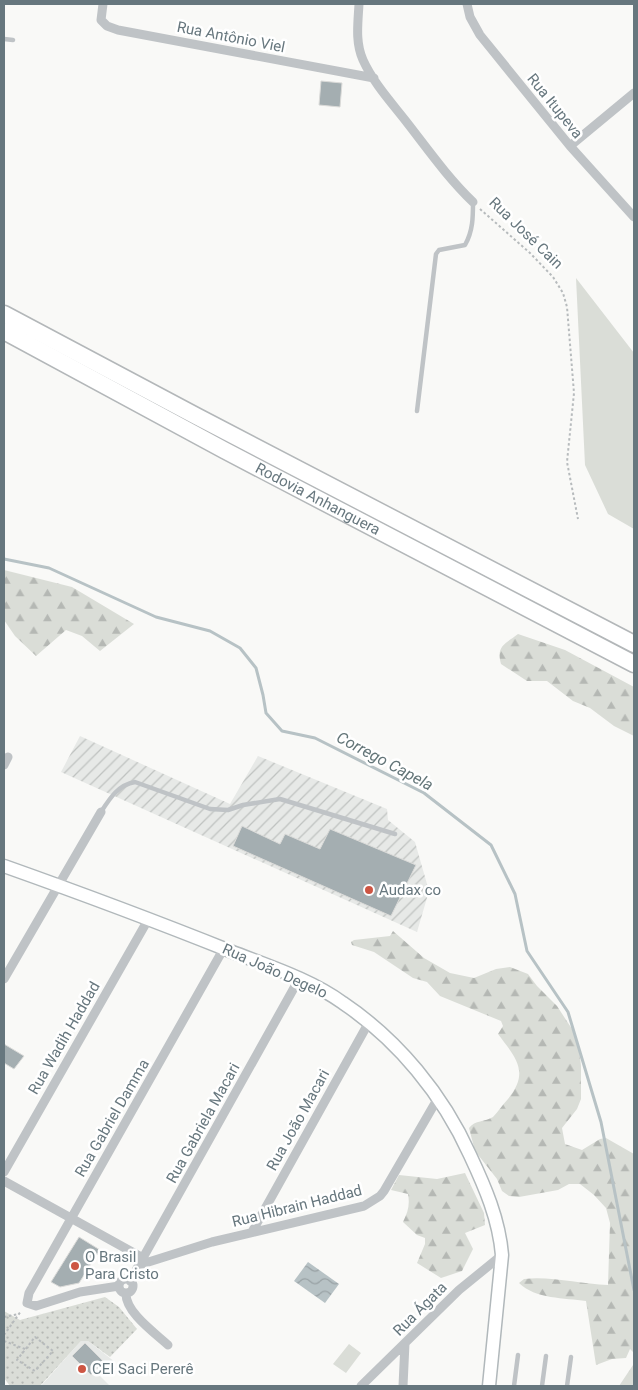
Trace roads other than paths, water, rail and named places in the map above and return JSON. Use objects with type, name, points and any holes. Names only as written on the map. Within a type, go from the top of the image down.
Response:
[{"type":"highway","name":"Rodovia Anhanguera","points":[[4,314],[634,644]]},
{"type":"highway","name":"Rodovia Anhanguera","points":[[4,331],[224,450],[634,664]]},
{"type":"street","name":"Rua Antônio Viel","points":[[103,4],[101,20],[106,26],[118,30],[374,78]]},
{"type":"street","name":"Rua José Cain","points":[[359,4],[358,43],[363,60],[374,78],[454,183],[473,202]]},
{"type":"street","name":"Rua Itupeva","points":[[467,4],[470,17],[480,35],[570,146],[634,216]]},
{"type":"street","points":[[570,146],[634,93]]},
{"type":"street","points":[[4,979],[101,812]]},
{"type":"street","name":"Rua João Degelo","points":[[4,866],[149,918],[299,979],[344,1003],[369,1022],[419,1073],[438,1098],[463,1140],[484,1185],[500,1234],[502,1255],[489,1386]]},
{"type":"street","name":"Rua Wadih Haddad","points":[[4,1172],[149,918]]},
{"type":"street","name":"Rua Gabriel Damma","points":[[119,1286],[80,1292],[36,1306],[27,1303],[29,1293],[224,948]]},
{"type":"street","name":"Rua Gabriela Macari","points":[[130,1281],[299,979]]},
{"type":"street","name":"Rua João Macari","points":[[252,1232],[369,1022]]},
{"type":"street","name":"Rua Hibrain Haddad","points":[[141,1262],[212,1242],[364,1206],[380,1196],[438,1098]]},
{"type":"street","points":[[4,1181],[141,1262]]},
{"type":"street","name":"Rua Ágata","points":[[362,1386],[459,1290],[502,1255]]},
{"type":"street","points":[[126,1279],[130,1281],[132,1287],[126,1293],[120,1290],[119,1286],[122,1280],[126,1279]]},
{"type":"street","points":[[126,1293],[131,1309],[140,1320],[168,1345]]},
{"type":"street","points":[[403,1386],[405,1343]]},
{"type":"lane","points":[[4,39],[13,40]]},
{"type":"lane","points":[[417,411],[436,254],[439,250],[465,244],[469,238],[472,225],[473,202]]},
{"type":"lane","points":[[101,812],[112,796],[124,784],[135,782],[210,809],[228,810],[242,805],[280,799],[395,834]]},
{"type":"lane","points":[[514,1386],[518,1355]]},
{"type":"lane","points":[[542,1386],[546,1356]]},
{"type":"lane","points":[[568,1386],[571,1357]]},
{"type":"water","points":[[308,1262],[339,1284],[325,1303],[294,1281]]},
{"type":"waterway","name":"Corrego Capela","points":[[4,559],[49,568],[156,617],[210,631],[240,648],[256,668],[266,713],[282,731],[315,738],[424,793],[491,845],[515,894],[527,951],[568,1012],[601,1122],[634,1290]]},
{"type":"place","name":"Audax co","points":[[369,890]]},
{"type":"place","name":"O Brasil Para Cristo","points":[[75,1266]]},
{"type":"place","name":"CEI Saci Pererê","points":[[82,1369]]}]
